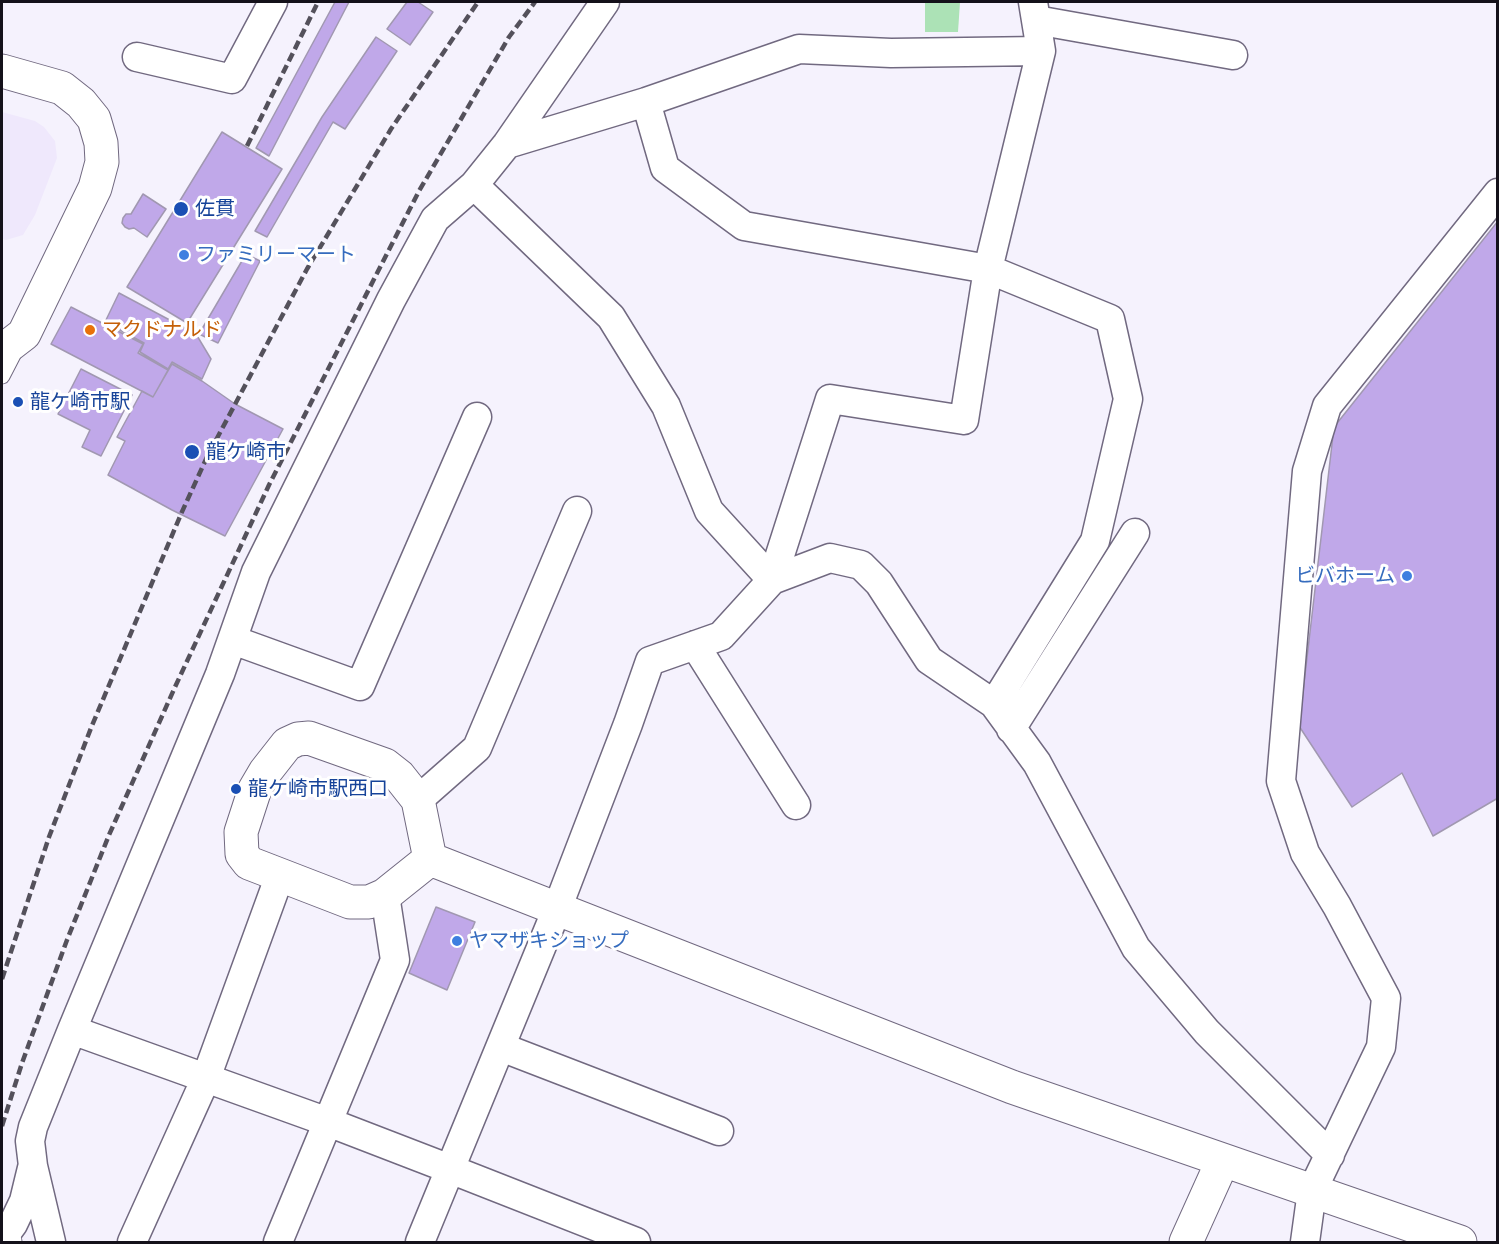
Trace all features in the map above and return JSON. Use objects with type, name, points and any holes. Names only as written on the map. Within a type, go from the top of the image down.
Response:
[{"type":"street","points":[[138,57],[232,79],[273,2]]},
{"type":"street","points":[[51,1242],[33,1166],[30,1141],[33,1127],[220,674],[256,572],[391,300],[435,219],[474,185],[507,144],[605,2]]},
{"type":"street","points":[[420,1242],[557,909],[650,661],[721,636],[772,580],[830,399],[964,420],[988,269],[1041,51],[1035,11],[1233,55]]},
{"type":"street","points":[[507,144],[646,102],[799,49],[891,52],[1041,51]]},
{"type":"street","points":[[2,71],[62,88],[81,103],[94,119],[101,143],[102,162],[95,188],[13,341]]},
{"type":"street","points":[[646,102],[665,168],[744,226],[988,269],[1110,319],[1128,399],[1095,541],[993,704]]},
{"type":"street","points":[[474,185],[611,317],[666,406],[709,511],[772,580]]},
{"type":"street","points":[[1305,1242],[1312,1191],[1381,1047],[1386,998],[1337,906],[1305,853],[1281,781],[1307,471],[1326,406],[1497,193]]},
{"type":"street","points":[[233,640],[360,686],[477,417]]},
{"type":"street","points":[[418,800],[477,748],[577,511]]},
{"type":"street","points":[[1011,729],[1135,533]]},
{"type":"street","points":[[772,580],[830,558],[861,565],[879,583],[929,660],[993,704],[1037,763],[1136,948],[1207,1032],[1330,1155]]},
{"type":"street","points":[[695,645],[795,805]]},
{"type":"street","points":[[309,738],[385,765],[399,776],[418,800],[430,859],[385,895],[369,902],[350,902],[249,863],[242,854],[241,832],[255,789],[265,772],[287,744],[298,739],[309,738]]},
{"type":"street","points":[[430,859],[1012,1087],[1460,1242]]},
{"type":"street","points":[[132,1242],[206,1078],[280,875]]},
{"type":"street","points":[[278,1242],[395,960],[385,895]]},
{"type":"street","points":[[72,1030],[328,1122],[636,1242]]},
{"type":"street","points":[[501,1047],[719,1131]]},
{"type":"street","points":[[1186,1242],[1223,1160]]},
{"type":"street","points":[[3,1241],[24,1201],[33,1166]]},
{"type":"lane","points":[[2,376],[13,341]]},
{"type":"shaded area","points":[[2,112],[35,121],[44,127],[55,141],[57,158],[35,215],[23,235],[6,240],[2,239]]},
{"type":"green space","points":[[925,2],[960,2],[958,32],[925,32]]},
{"type":"building","points":[[335,2],[349,2],[269,156],[256,148]]},
{"type":"building","points":[[407,2],[418,2],[433,12],[410,45],[387,29]]},
{"type":"building","points":[[376,37],[397,51],[345,129],[333,122],[267,237],[255,231],[322,117]]},
{"type":"building","points":[[222,132],[282,169],[187,323],[127,287]]},
{"type":"building","points":[[143,194],[166,209],[147,237],[134,228],[125,227],[122,223],[123,218],[126,214],[131,214]]},
{"type":"building","name":"ビバホーム","points":[[1498,221],[1498,798],[1433,836],[1402,773],[1352,807],[1299,726],[1334,427]]},
{"type":"building","points":[[246,254],[260,261],[218,343],[199,334]]},
{"type":"building","points":[[119,293],[196,334],[211,359],[202,379],[172,362],[168,369],[140,352],[144,343],[105,322]]},
{"type":"building","points":[[71,307],[143,344],[138,353],[168,370],[153,397],[51,344]]},
{"type":"building","points":[[172,364],[235,404],[283,429],[225,536],[108,475],[125,441],[117,437],[142,391],[153,397]]},
{"type":"building","points":[[81,369],[132,395],[101,456],[82,447],[90,430],[58,414]]},
{"type":"building","points":[[436,907],[475,922],[447,990],[409,973]]},
{"type":"railway","points":[[247,146],[318,2]]},
{"type":"railway","points":[[2,979],[49,837],[91,728],[207,457],[307,269],[391,129],[478,2]]},
{"type":"railway","points":[[2,1126],[22,1063],[67,940],[109,835],[269,485],[419,191],[509,37],[535,2]]},
{"type":"place","name":"佐貫","points":[[181,209]]},
{"type":"place","name":"ファミリーマート","points":[[184,255]]},
{"type":"place","name":"マクドナルド","points":[[90,330]]},
{"type":"place","name":"龍ケ崎市駅","points":[[18,402]]},
{"type":"place","name":"龍ケ崎市","points":[[192,452]]},
{"type":"place","name":"ビバホーム","points":[[1407,576]]},
{"type":"place","name":"龍ケ崎市駅西口","points":[[236,789]]},
{"type":"place","name":"ヤマザキショップ","points":[[457,941]]}]
